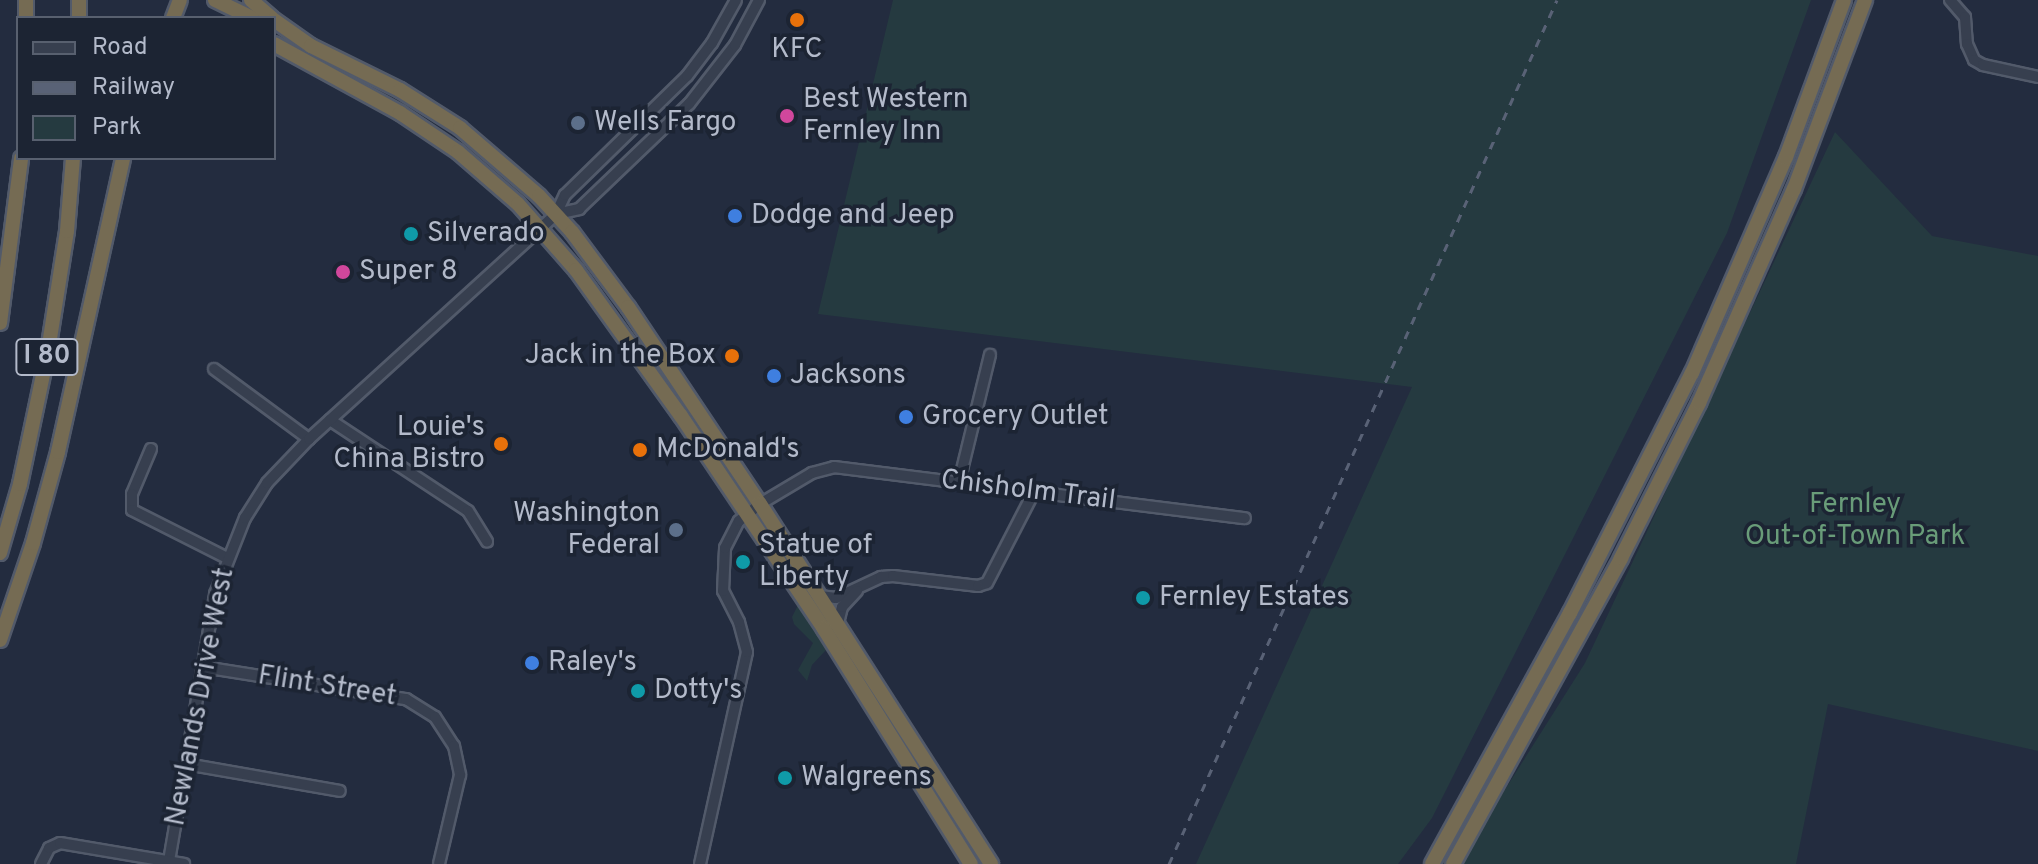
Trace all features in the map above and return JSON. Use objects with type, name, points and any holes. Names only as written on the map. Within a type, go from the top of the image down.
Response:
[{"type":"highway","points":[[207,0],[231,16]]},
{"type":"highway","points":[[215,0],[248,16]]},
{"type":"highway","points":[[251,0],[270,16]]},
{"type":"highway","points":[[1432,864],[1646,467],[1703,347],[1786,157],[1844,0]]},
{"type":"highway","points":[[1453,864],[1614,572],[1699,403],[1794,189],[1865,0]]},
{"type":"highway","points":[[276,21],[311,46]]},
{"type":"highway","points":[[276,29],[386,82],[442,116],[496,157],[556,214],[602,270],[760,504],[991,864]]},
{"type":"highway","points":[[276,45],[438,139],[498,186],[540,228],[600,302],[746,513],[840,654],[971,864]]},
{"type":"highway","name":"I 80","points":[[0,323],[21,160]]},
{"type":"highway","name":"I 80","points":[[0,553],[20,484],[48,351],[67,231],[73,160]]},
{"type":"highway","points":[[0,640],[33,543],[54,467],[123,160]]},
{"type":"highway","points":[[1699,403],[1697,391],[1703,347]]},
{"type":"highway","points":[[1646,467],[1665,449],[1687,409],[1699,403]]},
{"type":"highway","points":[[1483,813],[1510,747],[1512,732],[1508,727]]},
{"type":"street","points":[[556,214],[565,195],[687,76],[712,43],[736,0]]},
{"type":"street","points":[[556,214],[579,209],[689,104],[735,45],[759,0]]},
{"type":"street","points":[[1950,0],[1965,17],[1967,44],[1974,60],[1983,65],[2038,77]]},
{"type":"street","name":"Newlands Drive West","points":[[169,861],[215,594],[227,558],[267,483],[309,439],[556,214]]},
{"type":"street","points":[[959,482],[990,355]]},
{"type":"street","points":[[214,369],[309,439]]},
{"type":"street","points":[[330,420],[468,511],[487,541]]},
{"type":"street","points":[[151,449],[132,494],[132,510],[227,558]]},
{"type":"street","name":"Chisholm Trail","points":[[760,504],[812,473],[834,467],[1245,518]]},
{"type":"street","points":[[820,596],[836,598],[881,577],[978,586],[987,583],[1034,492]]},
{"type":"street","points":[[700,864],[747,652],[739,622],[723,591],[727,538],[746,513],[760,504]]},
{"type":"street","points":[[838,623],[842,607],[858,589]]},
{"type":"street","name":"Flint Street","points":[[203,667],[406,699],[435,717],[454,746],[460,775],[439,864]]},
{"type":"street","points":[[186,764],[340,791]]},
{"type":"street","points":[[41,864],[49,848],[60,843],[184,864]]},
{"type":"green space","points":[[893,0],[1811,0],[1727,233],[1432,818],[1398,864],[1196,864],[1412,387],[818,314]]},
{"type":"green space","name":"Fernley Out-of-Town Park","points":[[1835,132],[1932,236],[2038,256],[2038,751],[1828,704],[1796,864],[1458,864],[1585,663]]},
{"type":"green space","points":[[798,605],[826,650],[812,665],[807,681],[798,670],[813,643],[794,624],[792,617]]},
{"type":"railway","points":[[1169,864],[1557,0]]},
{"type":"place","name":"KFC","points":[[797,20]]},
{"type":"place","name":"Best Western Fernley Inn","points":[[787,116]]},
{"type":"place","name":"Wells Fargo","points":[[578,123]]},
{"type":"place","name":"Dodge and Jeep","points":[[735,216]]},
{"type":"place","name":"Silverado","points":[[411,234]]},
{"type":"place","name":"Super 8","points":[[343,272]]},
{"type":"place","name":"Jack in the Box","points":[[732,356]]},
{"type":"place","name":"Jacksons","points":[[774,376]]},
{"type":"place","name":"Grocery Outlet","points":[[906,417]]},
{"type":"place","name":"Louie's China Bistro","points":[[501,444]]},
{"type":"place","name":"McDonald's","points":[[640,450]]},
{"type":"place","name":"Washington Federal","points":[[676,530]]},
{"type":"place","name":"Statue of Liberty","points":[[743,562]]},
{"type":"place","name":"Fernley Estates","points":[[1143,598]]},
{"type":"place","name":"Raley's","points":[[532,663]]},
{"type":"place","name":"Dotty's","points":[[638,691]]},
{"type":"place","name":"Walgreens","points":[[785,778]]}]
